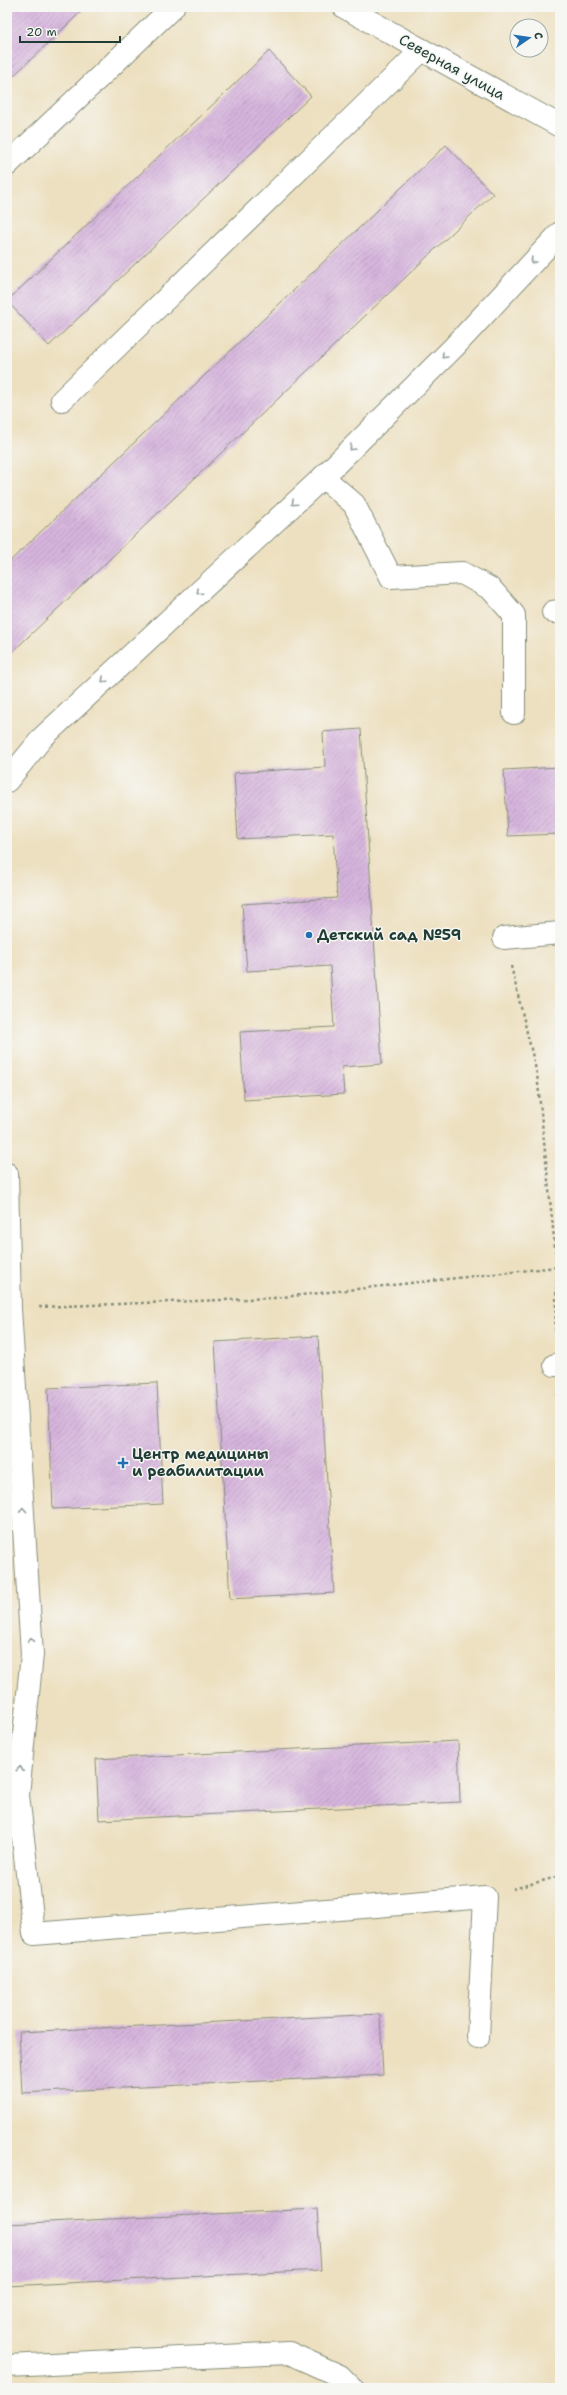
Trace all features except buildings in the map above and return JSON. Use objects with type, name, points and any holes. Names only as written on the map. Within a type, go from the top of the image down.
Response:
[{"type":"street","points":[[7,166],[173,7]]},
{"type":"street","name":"Северная улица","points":[[344,7],[560,126]]},
{"type":"street","points":[[62,400],[422,50]]},
{"type":"street","points":[[7,781],[43,737],[323,477],[454,347],[560,233]]},
{"type":"street","points":[[323,477],[354,504],[390,577],[462,573],[491,589],[514,615],[514,713]]},
{"type":"street","points":[[504,938],[560,933]]},
{"type":"street","points":[[7,1174],[10,1309],[32,1654],[18,1795],[34,1934],[485,1897],[478,2037]]},
{"type":"street","points":[[7,1820],[18,1795]]},
{"type":"street","points":[[7,2366],[289,2353],[340,2376],[352,2388]]},
{"type":"path","points":[[504,938],[537,1074],[557,1267],[557,1365],[560,1437]]},
{"type":"path","points":[[10,1309],[274,1298],[557,1267]]},
{"type":"path","points":[[485,1897],[560,1876]]},
{"type":"place","name":"Детский сад №59","points":[[309,935]]},
{"type":"place","name":"Центр медицины и реабилитации","points":[[123,1463]]}]
